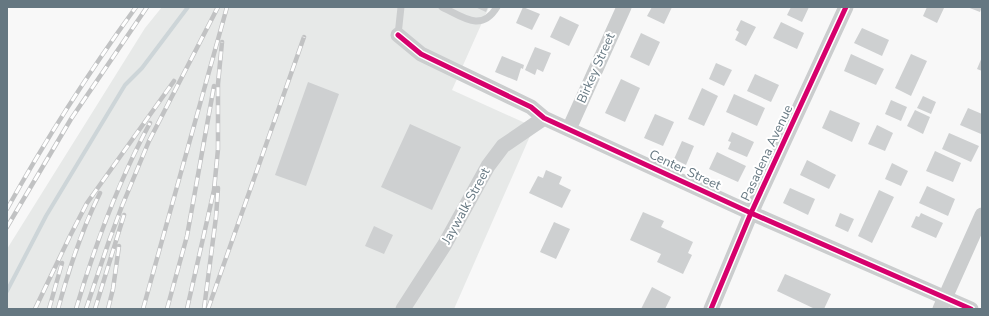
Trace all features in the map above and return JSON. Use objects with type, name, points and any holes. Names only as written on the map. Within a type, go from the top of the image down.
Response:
[{"type":"street","name":"Birkey Street","points":[[568,129],[624,7]]},
{"type":"street","name":"Pasadena Avenue","points":[[711,309],[751,213],[846,7]]},
{"type":"street","name":"Center Street","points":[[398,35],[420,54],[531,107],[544,118],[943,303],[971,309]]},
{"type":"street","name":"Jaywalk Street","points":[[403,309],[445,244],[488,166],[503,146],[544,118]]},
{"type":"street","points":[[943,303],[982,215]]},
{"type":"lane","points":[[398,35],[401,7]]},
{"type":"lane","points":[[442,7],[470,20],[478,22],[488,19],[498,7]]},
{"type":"shaded area","points":[[162,7],[489,7],[452,90],[534,127],[454,309],[7,309],[7,249],[145,28]]},
{"type":"building","points":[[475,7],[488,7],[486,12]]},
{"type":"building","points":[[523,7],[540,14],[532,30],[516,23]]},
{"type":"building","points":[[652,7],[672,7],[664,24],[647,16]]},
{"type":"building","points":[[791,7],[809,7],[802,22],[787,15]]},
{"type":"building","points":[[927,7],[944,8],[937,23],[923,16]]},
{"type":"building","points":[[967,7],[982,7],[980,12]]},
{"type":"building","points":[[560,16],[579,25],[569,46],[550,37]]},
{"type":"building","points":[[741,20],[756,27],[746,46],[735,40],[739,32],[736,30]]},
{"type":"building","points":[[781,22],[804,33],[797,49],[773,38]]},
{"type":"building","points":[[862,28],[889,40],[882,56],[854,43]]},
{"type":"building","points":[[641,33],[660,42],[649,66],[630,57]]},
{"type":"building","points":[[535,47],[551,53],[543,72],[537,69],[535,75],[525,70]]},
{"type":"building","points":[[851,54],[884,69],[876,85],[844,71]]},
{"type":"building","points":[[911,54],[927,61],[911,96],[895,88]]},
{"type":"building","points":[[502,56],[524,65],[523,69],[521,68],[517,81],[495,72]]},
{"type":"building","points":[[982,57],[982,71],[977,69]]},
{"type":"building","points":[[716,63],[732,70],[724,86],[709,79]]},
{"type":"building","points":[[755,74],[779,85],[771,102],[747,91]]},
{"type":"building","points":[[621,79],[640,88],[625,122],[605,113]]},
{"type":"building","points":[[308,82],[339,94],[306,186],[275,175]]},
{"type":"building","points":[[702,88],[718,96],[704,126],[688,119]]},
{"type":"building","points":[[734,94],[765,108],[757,126],[726,112]]},
{"type":"building","points":[[923,96],[936,102],[931,114],[917,108]]},
{"type":"building","points":[[891,100],[907,107],[901,121],[885,114]]},
{"type":"building","points":[[968,108],[982,114],[981,134],[960,125]]},
{"type":"building","points":[[830,110],[860,123],[852,142],[822,128]]},
{"type":"building","points":[[915,110],[930,117],[923,134],[907,126]]},
{"type":"building","points":[[655,114],[674,122],[663,146],[644,138]]},
{"type":"building","points":[[410,124],[461,147],[432,210],[381,187]]},
{"type":"building","points":[[877,125],[893,133],[885,151],[868,144]]},
{"type":"building","points":[[732,132],[754,142],[747,157],[728,149],[731,142],[728,141]]},
{"type":"building","points":[[949,133],[979,146],[971,162],[942,149]]},
{"type":"building","points":[[682,141],[694,146],[686,165],[674,159]]},
{"type":"building","points":[[935,151],[961,163],[953,182],[926,171]]},
{"type":"building","points":[[717,152],[746,166],[738,182],[709,169]]},
{"type":"building","points":[[807,160],[836,175],[829,189],[800,175]]},
{"type":"building","points":[[892,163],[908,171],[901,186],[885,179]]},
{"type":"building","points":[[546,170],[562,177],[559,184],[571,190],[562,208],[529,193],[538,176],[543,178]]},
{"type":"building","points":[[927,186],[955,199],[948,216],[919,203]]},
{"type":"building","points":[[790,188],[815,199],[808,215],[783,203]]},
{"type":"building","points":[[879,190],[894,197],[872,243],[858,236]]},
{"type":"building","points":[[643,212],[664,221],[661,227],[693,242],[688,253],[692,255],[683,274],[657,262],[661,254],[630,240]]},
{"type":"building","points":[[840,213],[854,219],[848,232],[835,226]]},
{"type":"building","points":[[921,213],[943,223],[936,238],[911,227],[916,216],[919,217]]},
{"type":"building","points":[[554,222],[570,229],[556,259],[540,252]]},
{"type":"building","points":[[374,226],[393,235],[384,254],[365,246]]},
{"type":"building","points":[[785,274],[831,294],[824,309],[815,309],[777,291]]},
{"type":"building","points":[[652,287],[671,297],[665,309],[641,309]]},
{"type":"waterway","points":[[7,291],[46,216],[125,85],[142,68],[188,7]]},
{"type":"railway","points":[[7,209],[68,106],[136,7]]},
{"type":"railway","points":[[7,227],[71,119],[147,7]]},
{"type":"railway","points":[[86,309],[122,206],[149,141],[218,7]]},
{"type":"railway","points":[[143,309],[227,7]]},
{"type":"railway","points":[[208,309],[304,37]]},
{"type":"railway","points":[[187,309],[214,190],[218,149],[218,84],[222,42]]},
{"type":"railway","points":[[35,309],[87,203],[174,81]]},
{"type":"railway","points":[[167,309],[187,236],[214,86]]},
{"type":"railway","points":[[76,309],[108,214],[138,145],[150,123]]},
{"type":"railway","points":[[204,309],[216,217],[218,188]]},
{"type":"railway","points":[[58,309],[76,250],[100,193]]},
{"type":"railway","points":[[95,309],[124,215]]},
{"type":"railway","points":[[108,309],[113,289],[119,246]]},
{"type":"railway","points":[[49,309],[62,263]]},
{"type":"cycle path","points":[[711,309],[751,213],[846,7]]},
{"type":"cycle path","points":[[398,35],[421,54],[531,107],[544,118],[751,213],[971,309]]}]
